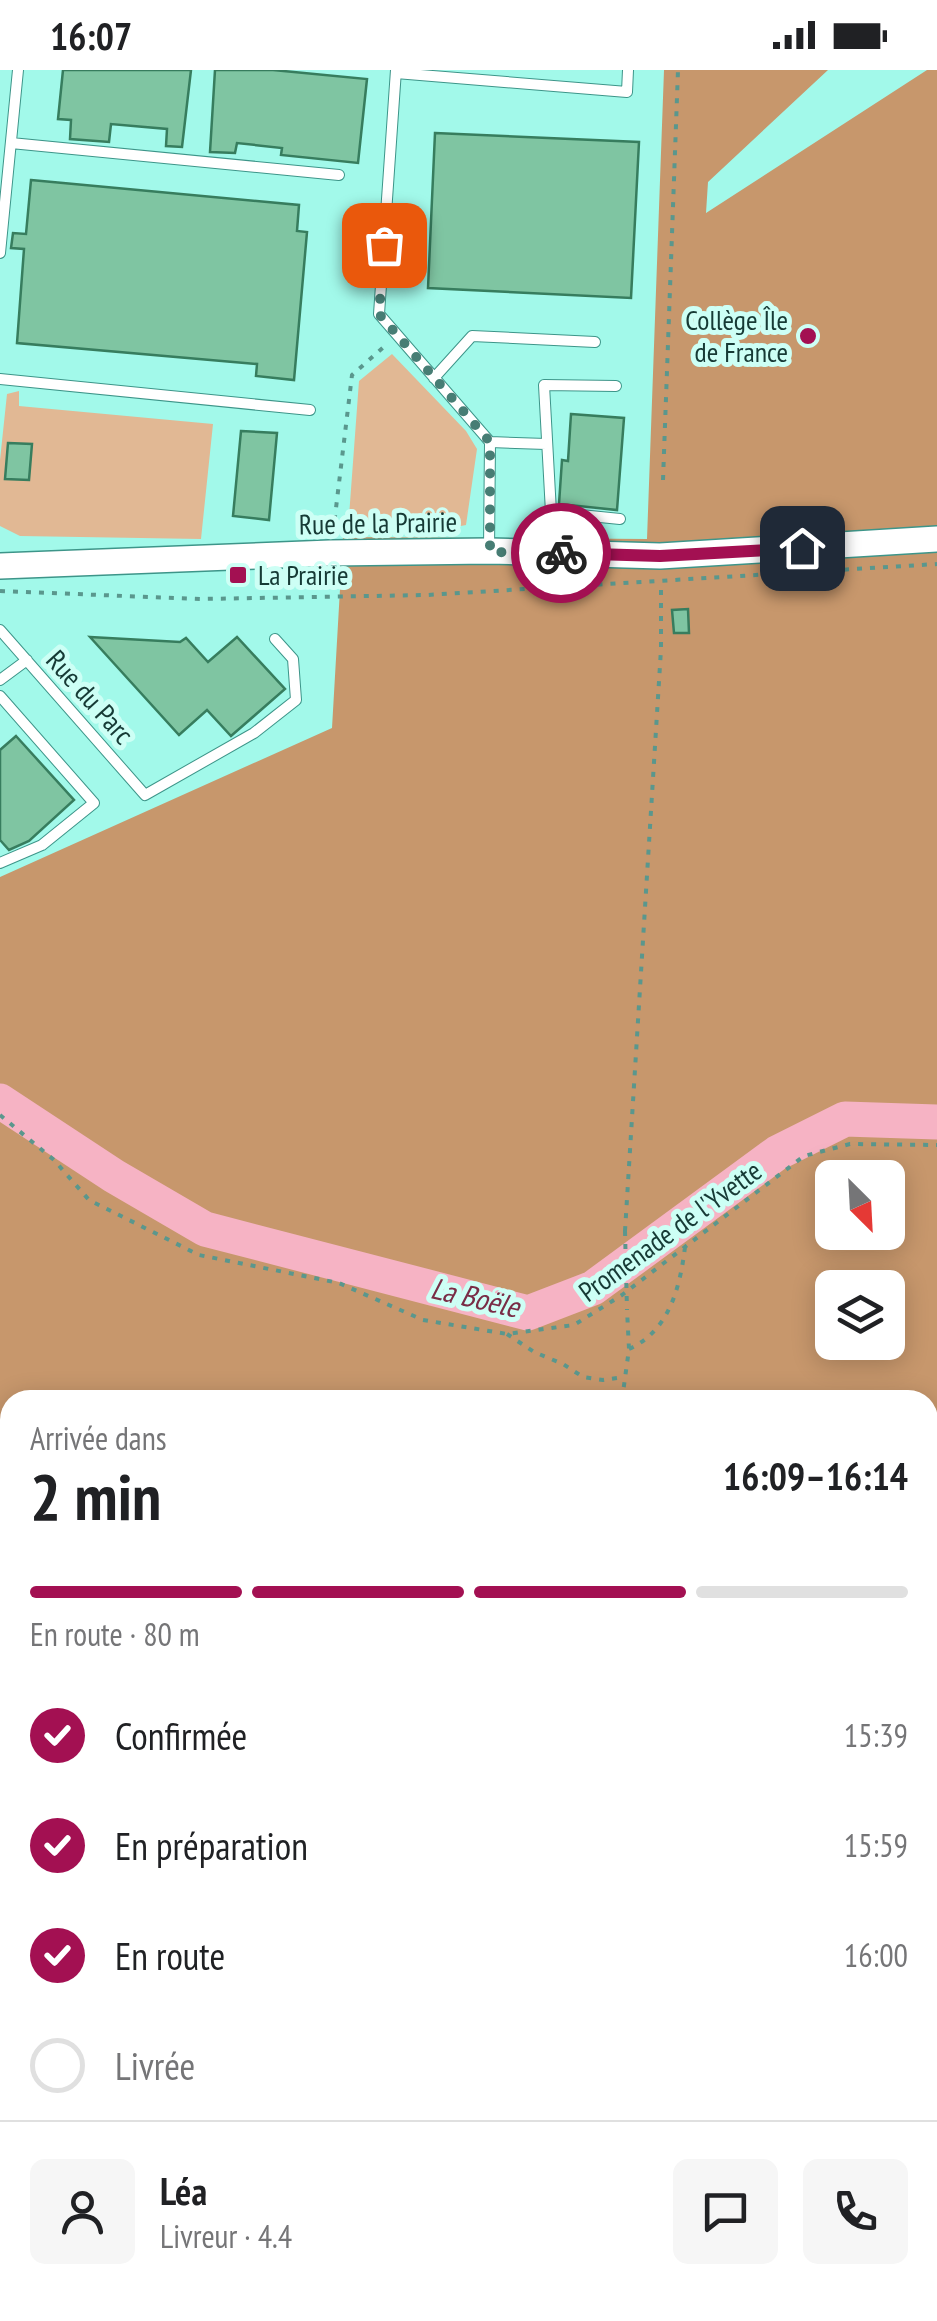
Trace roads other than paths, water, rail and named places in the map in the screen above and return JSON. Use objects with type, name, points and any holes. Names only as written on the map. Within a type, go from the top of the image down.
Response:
[{"type":"street","name":"Rue de la Prairie","points":[[0,566],[330,553],[660,556],[937,539]]},
{"type":"lane","points":[[0,253],[18,70]]},
{"type":"lane","points":[[490,552],[490,442],[379,314],[396,72],[627,92],[628,70]]},
{"type":"lane","points":[[11,143],[339,175]]},
{"type":"lane","points":[[434,378],[472,336],[595,342]]},
{"type":"lane","points":[[0,379],[310,410]]},
{"type":"lane","points":[[616,386],[544,385],[551,512],[620,519]]},
{"type":"lane","points":[[490,442],[546,444]]},
{"type":"lane","name":"Rue du Parc","points":[[0,630],[145,795],[254,733],[296,700],[293,659],[275,640]]},
{"type":"lane","points":[[0,680],[26,660]]},
{"type":"lane","points":[[0,696],[94,802],[42,845],[0,863]]},
{"type":"waterway","name":"La Boële","points":[[0,1101],[114,1176],[205,1229],[528,1313],[593,1288],[777,1153],[845,1119],[937,1122]]},
{"type":"place","name":"Collège Île de France","points":[[808,336]]},
{"type":"place","name":"La Prairie","points":[[238,575]]}]
